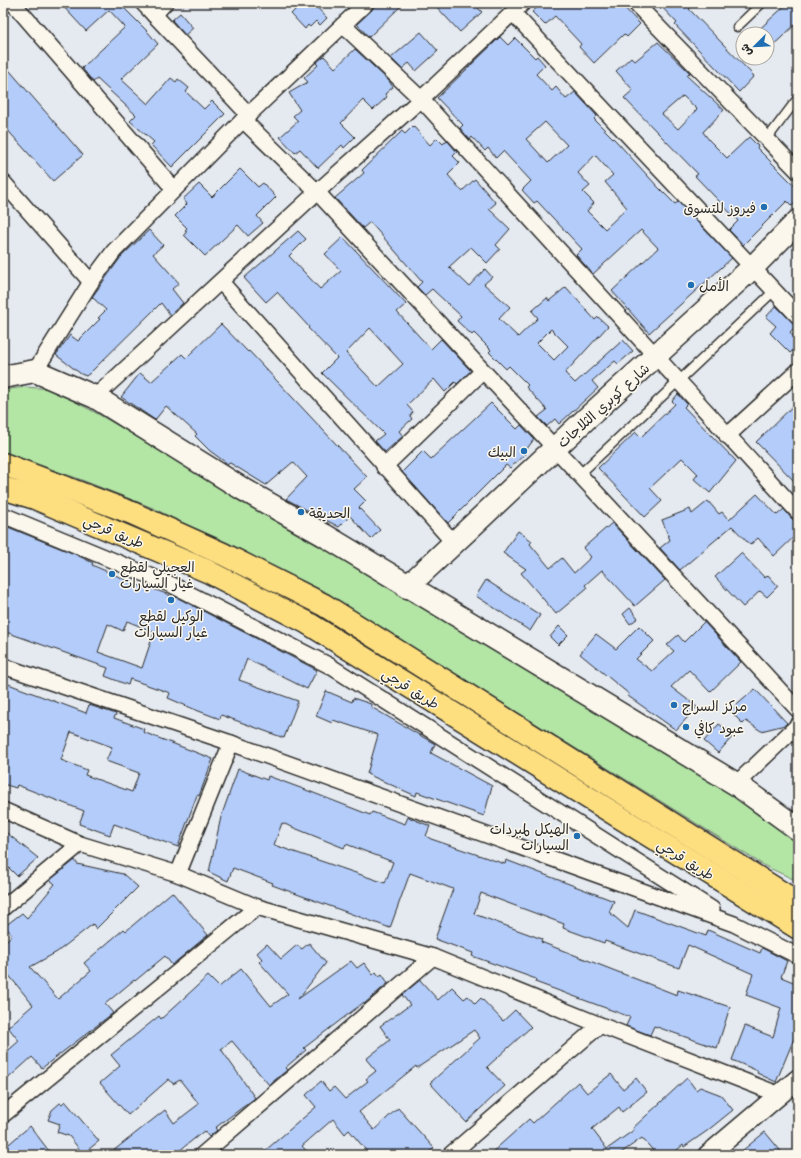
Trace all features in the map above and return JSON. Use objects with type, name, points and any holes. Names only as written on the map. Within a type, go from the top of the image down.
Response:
[{"type":"highway","name":"طريق قرجي","points":[[3,464],[132,514],[223,554],[324,605],[798,903]]},
{"type":"highway","name":"طريق قرجي","points":[[3,488],[35,498],[207,571],[306,622],[798,928]]},
{"type":"highway","points":[[604,807],[615,788]]},
{"type":"main road","name":"شارع كوبري الثلاجات","points":[[407,587],[554,449],[752,268],[798,222]]},
{"type":"main road","points":[[3,377],[35,371],[94,397],[241,488],[324,535],[407,587],[736,784],[798,829]]},
{"type":"street","points":[[13,3],[174,189]]},
{"type":"street","points":[[143,3],[246,118],[798,710]]},
{"type":"street","points":[[154,15],[165,3]]},
{"type":"street","points":[[35,371],[90,282],[114,251],[246,118],[366,3]]},
{"type":"street","points":[[635,3],[798,171]]},
{"type":"street","points":[[94,397],[221,282],[316,192],[421,100],[518,8],[752,268],[798,316]]},
{"type":"street","points":[[343,25],[421,100],[657,356],[727,436],[798,512]]},
{"type":"street","points":[[3,182],[90,282]]},
{"type":"street","points":[[221,282],[384,467],[454,543]]},
{"type":"street","points":[[727,436],[798,371]]},
{"type":"street","points":[[384,467],[482,372]]},
{"type":"street","points":[[3,515],[172,585],[330,666],[734,924],[798,956]]},
{"type":"street","points":[[3,666],[231,744],[734,924]]},
{"type":"street","points":[[736,784],[798,725]]},
{"type":"street","points":[[178,874],[231,744]]},
{"type":"street","points":[[3,810],[80,844],[178,874],[257,907],[433,957],[600,1025],[780,1095]]},
{"type":"street","points":[[3,908],[80,844]]},
{"type":"street","points":[[3,1115],[257,907]]},
{"type":"street","points":[[202,1155],[433,957]]},
{"type":"street","points":[[450,1155],[600,1025]]},
{"type":"street","points":[[708,1155],[798,1079]]},
{"type":"lane","points":[[738,26],[762,3]]},
{"type":"lane","points":[[767,139],[798,98]]},
{"type":"lane","points":[[579,475],[774,291]]},
{"type":"green space","points":[[26,387],[51,389],[98,414],[519,662],[741,800],[798,839],[798,878],[793,879],[765,866],[348,607],[153,508],[74,477],[3,453],[3,390]]},
{"type":"building","points":[[60,3],[119,3],[147,31],[158,44],[121,79],[148,104],[171,78],[176,82],[178,79],[189,88],[186,92],[204,109],[212,101],[225,114],[172,167],[151,145],[154,142],[130,121],[136,115],[97,79],[93,82],[82,68],[125,27],[109,10],[86,31]]},
{"type":"building","points":[[302,3],[313,3],[327,18],[320,25],[316,21],[310,27],[308,25],[305,29],[291,14]]},
{"type":"building","points":[[375,3],[404,3],[369,37],[357,24],[372,10]]},
{"type":"building","points":[[433,3],[473,3],[482,12],[460,32]]},
{"type":"building","points":[[542,3],[620,3],[640,24],[627,37],[624,34],[594,63],[579,47],[581,44],[555,16],[545,25],[532,12]]},
{"type":"building","points":[[658,3],[696,3],[689,9],[735,56],[735,66],[744,66],[754,76],[739,92],[675,25],[677,23]]},
{"type":"building","points":[[788,3],[798,3],[798,22],[775,44],[775,26],[763,26]]},
{"type":"building","points":[[180,13],[193,28],[185,35],[172,20]]},
{"type":"building","points":[[421,32],[438,51],[416,71],[409,63],[402,69],[391,58]]},
{"type":"building","points":[[500,37],[508,45],[515,38],[535,58],[537,56],[545,65],[536,74],[552,91],[556,87],[566,99],[575,92],[597,116],[594,119],[657,186],[675,204],[678,202],[732,258],[649,333],[612,291],[658,248],[641,230],[593,274],[576,255],[582,249],[537,201],[534,203],[522,190],[531,181],[503,151],[496,158],[488,148],[485,151],[472,137],[470,140],[460,128],[463,125],[437,98]],"holes":[[[545,122],[567,145],[548,163],[526,139]],[[595,155],[613,175],[605,182],[627,208],[605,229],[587,211],[594,203],[583,192],[590,186],[578,173]]]},
{"type":"building","points":[[658,42],[690,73],[687,76],[724,110],[703,132],[709,140],[727,158],[749,137],[758,146],[757,148],[798,189],[798,200],[792,206],[787,201],[743,245],[729,230],[738,221],[695,176],[698,174],[624,98],[633,90],[616,71],[631,57],[635,61]],"holes":[[[683,96],[697,109],[678,129],[662,114]]]},
{"type":"building","points":[[355,49],[389,81],[393,87],[385,94],[387,97],[373,110],[363,100],[341,123],[355,137],[344,148],[342,145],[318,168],[300,149],[295,153],[280,137],[298,121],[293,116],[300,110],[289,93],[308,82],[304,78],[318,65],[316,63],[324,56],[335,68]]},
{"type":"building","points":[[3,63],[83,155],[53,181],[3,125]]},
{"type":"building","points":[[413,126],[430,145],[437,138],[443,144],[447,140],[457,152],[453,156],[460,163],[448,175],[462,191],[475,179],[496,203],[489,209],[510,229],[496,245],[500,249],[487,263],[471,247],[449,267],[469,286],[485,269],[492,277],[484,284],[510,307],[499,319],[518,337],[538,318],[532,311],[547,298],[549,301],[566,287],[595,320],[598,317],[608,326],[565,373],[575,383],[623,340],[633,351],[618,364],[615,361],[592,381],[598,388],[559,424],[555,419],[547,426],[538,417],[547,410],[526,387],[528,385],[509,366],[506,369],[489,352],[491,350],[474,333],[472,335],[457,321],[461,316],[432,289],[425,295],[417,287],[422,282],[370,222],[363,228],[335,198],[364,173],[362,170],[402,131],[405,134]],"holes":[[[551,329],[568,346],[554,360],[537,343]]]},
{"type":"building","points":[[240,169],[258,187],[263,183],[276,197],[257,216],[263,223],[248,236],[238,225],[205,256],[184,235],[187,228],[175,216],[187,204],[183,199],[199,184],[212,197]]},
{"type":"building","points":[[149,230],[163,245],[153,254],[179,283],[172,289],[183,303],[170,315],[161,303],[90,373],[86,376],[81,374],[56,355],[70,335],[78,341],[100,319],[98,318],[106,310],[92,297],[121,257]]},
{"type":"building","points":[[298,231],[306,239],[289,256],[320,289],[341,271],[325,254],[343,237],[406,304],[397,312],[431,349],[441,339],[471,371],[457,384],[455,382],[445,392],[434,379],[407,405],[413,412],[410,416],[412,419],[399,431],[403,436],[385,452],[375,441],[384,434],[322,373],[337,358],[308,328],[309,327],[277,292],[266,302],[244,278]],"holes":[[[370,328],[403,364],[378,387],[346,353]]]},
{"type":"building","points":[[776,306],[796,326],[790,332],[798,342],[798,346],[790,353],[770,333],[776,326],[766,317]]},
{"type":"building","points":[[221,324],[248,352],[249,351],[367,477],[354,489],[366,501],[359,508],[380,530],[371,539],[350,516],[339,527],[286,499],[307,477],[293,462],[266,485],[230,463],[228,464],[210,451],[195,436],[197,434],[166,406],[155,420],[121,397],[140,373],[151,382],[182,354],[186,358]]},
{"type":"building","points":[[678,394],[687,404],[684,407],[736,461],[710,493],[694,479],[698,474],[682,458],[650,488],[662,501],[645,517],[598,468],[636,432],[641,437],[675,404],[672,401]]},
{"type":"building","points":[[798,401],[798,485],[756,442]]},
{"type":"building","points":[[491,403],[517,429],[521,425],[534,439],[524,453],[525,454],[510,468],[506,465],[448,523],[402,472],[423,451],[431,459]]},
{"type":"building","points":[[757,494],[777,515],[784,509],[791,518],[798,522],[798,533],[774,556],[758,538],[750,545],[732,526],[680,570],[660,548],[670,540],[662,520],[690,509],[692,514],[708,501],[719,514],[722,512],[729,520]]},
{"type":"building","points":[[612,523],[665,580],[635,606],[602,570],[585,585],[587,588],[556,614],[521,573],[526,569],[503,553],[518,531],[532,541],[530,544],[550,568],[562,558],[574,573],[591,557],[583,548]]},
{"type":"building","points":[[3,525],[77,555],[93,563],[92,565],[147,589],[148,587],[180,599],[317,670],[307,689],[247,659],[239,680],[298,701],[284,738],[221,715],[220,719],[196,710],[168,698],[170,693],[130,679],[128,685],[105,676],[108,668],[3,631]],"holes":[[[127,621],[154,632],[142,668],[98,652],[108,624],[123,631]]]},
{"type":"building","points":[[741,553],[765,578],[768,575],[778,586],[767,597],[760,591],[743,607],[715,577]]},
{"type":"building","points":[[486,580],[540,615],[530,631],[476,596]]},
{"type":"building","points":[[630,608],[638,618],[630,624],[623,614]]},
{"type":"building","points":[[704,622],[741,662],[710,692],[689,670],[671,687],[697,707],[676,730],[628,696],[629,694],[580,654],[596,634],[616,649],[639,626],[654,641],[636,659],[652,671],[674,651],[667,645],[678,635],[684,642]]},
{"type":"building","points":[[559,626],[568,635],[558,645],[550,637]]},
{"type":"building","points":[[3,682],[86,713],[89,705],[116,714],[114,718],[144,729],[143,732],[213,759],[199,796],[197,795],[178,847],[114,824],[110,835],[79,824],[84,811],[17,785],[16,788],[3,784]],"holes":[[[71,732],[112,747],[106,761],[139,773],[132,792],[85,775],[87,770],[61,760]]]},
{"type":"building","points":[[755,689],[787,723],[785,725],[761,731],[746,721],[743,724],[730,711]]},
{"type":"building","points":[[326,691],[352,702],[353,698],[371,704],[371,707],[435,744],[431,753],[492,786],[484,816],[417,792],[416,796],[367,774],[378,735],[333,720],[332,723],[316,716]]},
{"type":"building","points":[[719,724],[734,735],[718,753],[704,741]]},
{"type":"building","points":[[238,769],[267,780],[268,776],[370,815],[372,812],[405,824],[408,817],[430,826],[426,836],[431,839],[505,864],[506,860],[614,901],[609,912],[628,928],[635,910],[706,936],[708,930],[760,953],[762,948],[787,961],[781,977],[798,984],[798,1029],[776,1082],[757,1073],[758,1071],[732,1060],[745,1026],[773,1037],[781,1008],[746,995],[753,974],[688,945],[679,968],[605,941],[604,943],[563,928],[564,924],[481,893],[474,914],[542,939],[541,942],[677,995],[678,990],[730,1007],[717,1048],[654,1026],[650,1035],[626,1026],[630,1017],[535,982],[536,979],[472,956],[473,953],[435,939],[453,889],[410,873],[390,928],[272,885],[273,883],[233,868],[228,881],[209,872],[221,817]],"holes":[[[282,823],[344,848],[346,844],[393,862],[385,883],[274,845]]]},
{"type":"building","points":[[3,830],[38,858],[17,876],[3,862]]},
{"type":"building","points":[[75,860],[77,864],[123,874],[138,887],[96,929],[93,924],[57,952],[30,967],[58,999],[91,971],[84,963],[124,929],[126,931],[172,892],[208,935],[172,965],[165,956],[135,981],[134,980],[105,1004],[113,1013],[42,1068],[32,1057],[3,1083],[3,1055],[19,1041],[8,1027],[33,1005],[3,968],[3,944],[12,935],[5,926],[22,913],[27,918],[55,884],[50,880]]},
{"type":"building","points":[[309,943],[326,963],[298,999],[351,961],[357,968],[364,963],[373,975],[376,972],[379,976],[382,974],[388,983],[364,1004],[363,1003],[304,1048],[306,1050],[285,1068],[287,1070],[269,1085],[232,1041],[221,1049],[255,1098],[215,1128],[217,1130],[209,1137],[204,1131],[174,1155],[108,1155],[165,1110],[174,1123],[199,1104],[180,1080],[173,1084],[169,1079],[128,1115],[100,1083],[120,1066],[111,1055],[159,1016],[161,1019],[208,976],[219,987],[241,969],[271,1006],[288,994],[259,962],[262,959],[257,953],[267,944],[281,959],[297,945],[302,949]]},
{"type":"building","points":[[420,980],[438,1000],[452,987],[464,999],[468,996],[475,1004],[481,998],[503,1021],[515,1010],[531,1027],[487,1067],[505,1086],[466,1122],[430,1083],[480,1038],[474,1030],[417,1068],[416,1066],[359,1112],[374,1130],[398,1108],[434,1148],[426,1155],[370,1155],[349,1130],[345,1134],[333,1119],[302,1146],[310,1155],[260,1155],[316,1107],[306,1095],[321,1081],[329,1091],[334,1087],[345,1099],[368,1081],[366,1079],[376,1071],[366,1059],[390,1040],[380,1026],[410,1005],[402,995]]},
{"type":"building","points":[[611,1074],[623,1089],[636,1078],[647,1092],[622,1112],[619,1107],[592,1129],[607,1149],[634,1130],[633,1128],[687,1078],[696,1090],[700,1087],[721,1095],[733,1110],[707,1131],[684,1147],[683,1145],[671,1155],[657,1155],[642,1138],[618,1155],[489,1155],[529,1119],[533,1123],[578,1082],[587,1093]]},
{"type":"building","points":[[65,1101],[99,1141],[83,1154],[69,1136],[57,1132],[60,1124],[48,1120],[52,1110],[60,1103],[62,1104]]},
{"type":"building","points":[[30,1126],[52,1155],[3,1155],[3,1149]]},
{"type":"building","points":[[765,1132],[784,1155],[737,1155]]},
{"type":"place","name":"فيروز للتسوق","points":[[764,207]]},
{"type":"place","name":"الأمل","points":[[691,285]]},
{"type":"place","name":"البيك","points":[[524,451]]},
{"type":"place","name":"الحديقة","points":[[301,512]]},
{"type":"place","name":"العجيلي لقطع غيار السيارات","points":[[112,574]]},
{"type":"place","name":"الوكيل لقطع غيار السيارات","points":[[171,600]]},
{"type":"place","name":"مركز السراج","points":[[674,705]]},
{"type":"place","name":"عبود كافي","points":[[686,727]]},
{"type":"place","name":"الهيكل لمبردات السيارات","points":[[577,836]]}]
